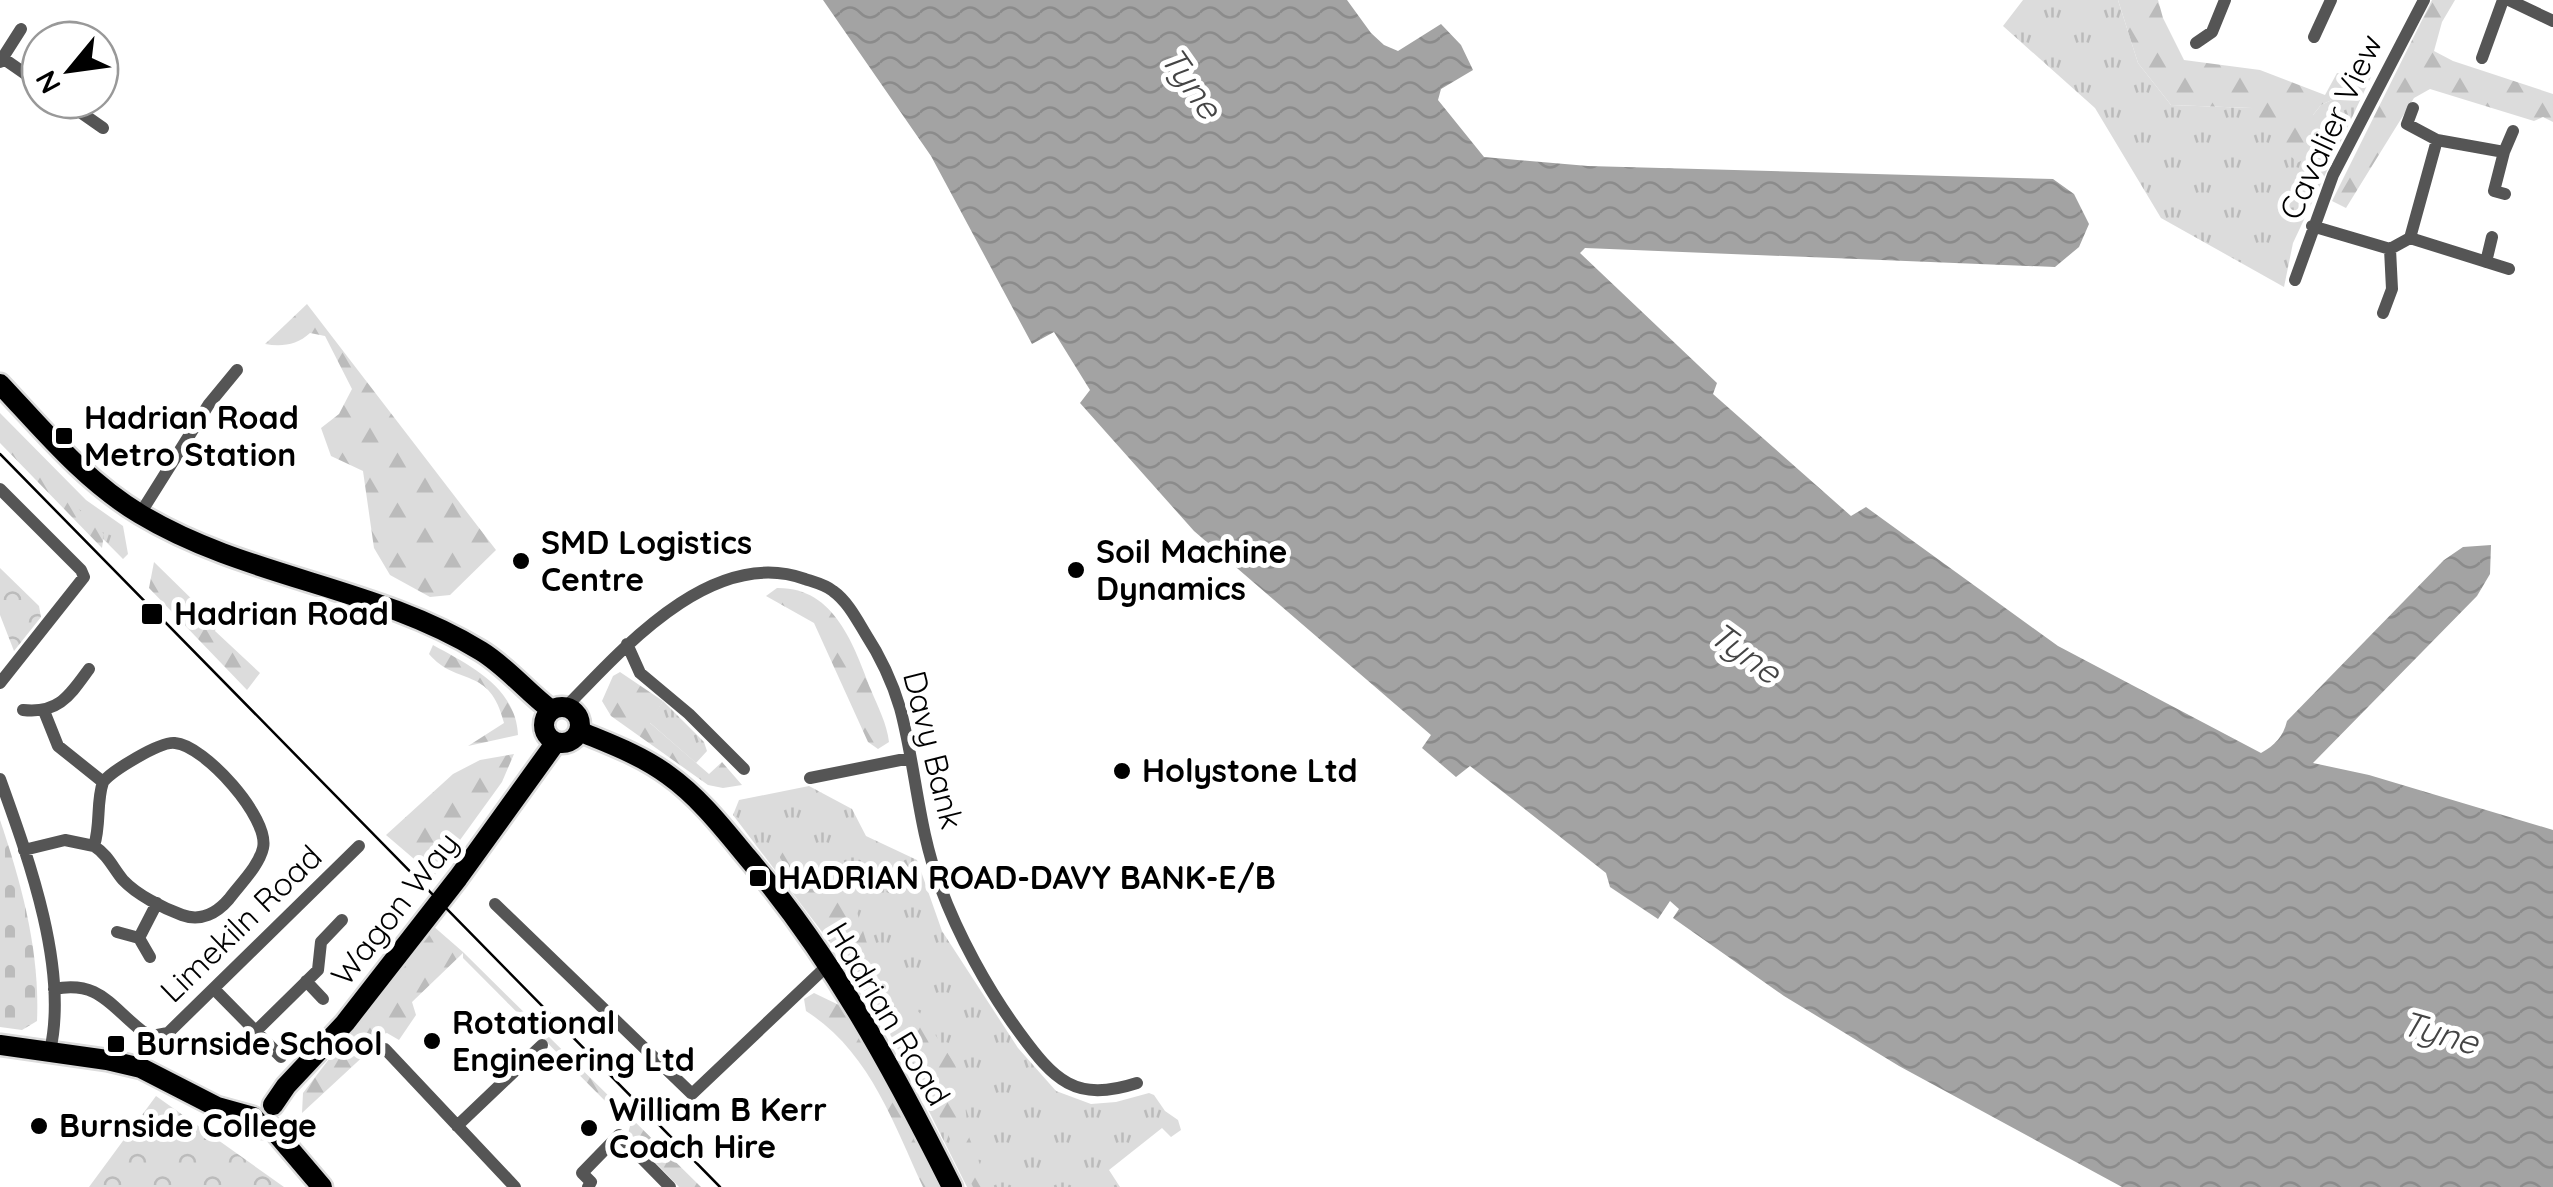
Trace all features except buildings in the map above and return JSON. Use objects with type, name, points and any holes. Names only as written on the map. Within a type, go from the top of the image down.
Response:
[{"type":"main road","points":[[0,384],[95,482],[140,514],[219,553],[366,599],[482,652],[558,709],[576,714],[579,731],[572,740],[556,742],[545,730],[545,719],[558,709]]},
{"type":"main road","name":"Hadrian Road","points":[[579,731],[637,755],[670,776],[712,815],[769,883],[828,964],[888,1060],[952,1187]]},
{"type":"main road","name":"Wagon Way","points":[[262,1122],[278,1118],[273,1105],[286,1086],[345,1023],[458,878],[556,742]]},
{"type":"main road","points":[[0,1045],[142,1068],[217,1107],[262,1122],[322,1187]]},
{"type":"street","points":[[2196,43],[2212,32],[2225,0]]},
{"type":"street","points":[[2314,37],[2330,0]]},
{"type":"street","name":"Cavalier View","points":[[2295,280],[2332,175],[2424,0]]},
{"type":"street","points":[[2482,58],[2506,0],[2553,21]]},
{"type":"street","points":[[2,60],[20,31]]},
{"type":"street","points":[[2413,108],[2407,124],[2437,140],[2504,152]]},
{"type":"street","points":[[92,120],[103,128]]},
{"type":"street","points":[[2506,194],[2494,191],[2513,130]]},
{"type":"street","points":[[2410,238],[2437,140]]},
{"type":"street","points":[[2312,226],[2390,248],[2410,238],[2509,269]]},
{"type":"street","points":[[2486,262],[2492,237]]},
{"type":"street","points":[[2383,313],[2392,289],[2390,248]]},
{"type":"street","points":[[140,514],[209,404],[236,370]]},
{"type":"street","points":[[0,489],[84,577],[0,684]]},
{"type":"street","name":"Davy Bank","points":[[558,709],[626,644],[674,607],[710,586],[758,570],[786,572],[831,589],[848,605],[880,657],[899,706],[940,886],[1009,1019],[1044,1067],[1069,1086],[1113,1091],[1138,1083]]},
{"type":"street","points":[[626,644],[640,673],[690,714],[744,769]]},
{"type":"street","points":[[23,710],[44,711],[66,700],[90,669]]},
{"type":"street","points":[[44,711],[58,746],[103,782]]},
{"type":"street","points":[[24,850],[65,840],[94,846],[109,858],[127,884],[190,917],[207,916],[221,908],[260,856],[264,841],[261,827],[246,803],[196,751],[181,744],[158,746],[103,782],[94,846]]},
{"type":"street","points":[[711,759],[723,748]]},
{"type":"street","points":[[810,778],[910,758]]},
{"type":"street","points":[[0,779],[24,850],[44,930],[54,989],[50,1051]]},
{"type":"street","name":"Limekiln Road","points":[[54,989],[90,988],[142,1031],[158,1036],[173,1029],[360,846]]},
{"type":"street","points":[[139,938],[157,903]]},
{"type":"street","points":[[495,904],[692,1094],[828,964]]},
{"type":"street","points":[[256,1032],[318,970],[322,942],[342,920]]},
{"type":"street","points":[[117,932],[139,938],[150,957]]},
{"type":"street","points":[[306,982],[323,999]]},
{"type":"street","points":[[214,989],[281,1058]]},
{"type":"street","points":[[457,1126],[542,1045]]},
{"type":"street","points":[[385,1048],[515,1187]]},
{"type":"street","points":[[588,1187],[592,1182],[582,1173],[619,1135],[670,1187]]},
{"type":"green space","points":[[2023,0],[2118,0],[2138,63],[2171,105],[2313,115],[2321,105],[2336,98],[2347,75],[2371,77],[2293,243],[2284,287],[2161,218],[2095,108],[2003,26]]},
{"type":"green space","points":[[2118,0],[2158,0],[2184,60],[2260,70],[2325,95],[2337,73],[2347,75],[2336,98],[2321,105],[2313,115],[2320,151],[2297,163],[2251,108],[2171,105],[2138,63]]},
{"type":"green space","points":[[2432,0],[2455,0],[2442,22],[2434,51],[2553,94],[2553,122],[2543,117],[2534,121],[2430,89],[2414,98],[2346,208],[2332,201]]},
{"type":"green space","points":[[307,304],[496,550],[450,595],[430,597],[390,575],[374,548],[363,471],[331,456],[321,428],[339,414],[352,389],[325,336],[310,333],[289,344],[265,344]]},
{"type":"green space","points":[[0,413],[86,500],[123,526],[128,554],[123,559],[0,435]]},
{"type":"green space","points":[[0,432],[104,534],[102,548],[0,443]]},
{"type":"green space","points":[[154,562],[204,611],[220,618],[215,631],[260,673],[247,690],[149,588]]},
{"type":"green space","points":[[0,568],[39,606],[41,617],[14,651],[0,615]]},
{"type":"green space","points":[[777,588],[814,597],[839,622],[857,655],[889,742],[878,749],[868,742],[814,623],[766,596]]},
{"type":"green space","points":[[433,645],[475,670],[500,691],[515,718],[518,735],[468,746],[504,723],[498,705],[482,684],[451,671],[429,654]]},
{"type":"green space","points":[[620,672],[663,701],[650,723],[709,774],[722,762],[742,785],[708,785],[611,716],[602,701],[613,676]]},
{"type":"green space","points":[[663,701],[704,742],[707,751],[696,763],[649,722]]},
{"type":"green space","points":[[514,754],[502,782],[434,876],[386,835],[453,774],[480,760]]},
{"type":"green space","points":[[809,786],[852,809],[866,836],[917,860],[942,931],[1018,1048],[1056,1091],[1091,1104],[1149,1093],[1178,1120],[1181,1130],[1171,1137],[1162,1128],[1109,1170],[1120,1187],[967,1187],[882,1018],[733,815],[739,800]]},
{"type":"green space","points":[[0,820],[22,894],[36,970],[37,1021],[22,1030],[0,1027]]},
{"type":"green space","points":[[780,844],[819,857],[848,884],[872,959],[924,1018],[955,1064],[963,1089],[969,1137],[989,1187],[973,1187],[891,1015],[780,858]]},
{"type":"green space","points":[[432,925],[463,952],[701,1187],[679,1187],[628,1134],[630,1126],[463,958],[463,953],[412,1002],[416,1015],[399,1040],[387,1033],[364,1040],[369,1051],[302,1113],[303,1093]]},
{"type":"green space","points":[[814,993],[841,1006],[872,1048],[943,1187],[923,1187],[863,1067],[828,1027],[806,1011],[804,999]]},
{"type":"green space","points":[[156,1096],[284,1187],[89,1187]]},
{"type":"water","name":"Tyne","points":[[823,0],[1347,0],[1371,33],[1398,51],[1441,24],[1461,45],[1473,70],[1441,89],[1438,100],[1484,157],[1588,166],[2053,179],[2074,194],[2089,224],[2079,247],[2055,267],[1585,248],[1580,253],[1717,383],[1713,394],[1851,516],[1866,507],[2058,646],[2261,753],[2278,740],[2287,721],[2444,560],[2463,547],[2491,545],[2490,574],[2477,596],[2313,763],[2369,775],[2553,830],[2553,1187],[2122,1187],[1899,1066],[1784,996],[1673,918],[1679,909],[1670,901],[1658,919],[1610,887],[1606,873],[1470,766],[1456,777],[1422,748],[1431,735],[1194,531],[1080,403],[1090,390],[1054,332],[1032,344],[931,156]]},
{"type":"tram line","points":[[0,454],[720,1187]]},
{"type":"place","name":"Hadrian Road Metro Station","points":[[64,436]]},
{"type":"place","name":"SMD Logistics Centre","points":[[521,561]]},
{"type":"place","name":"Soil Machine Dynamics","points":[[1076,570]]},
{"type":"place","name":"Hadrian Road","points":[[152,614]]},
{"type":"place","name":"Holystone Ltd","points":[[1122,771]]},
{"type":"place","name":"HADRIAN ROAD-DAVY BANK-E/B","points":[[758,878]]},
{"type":"place","name":"Rotational Engineering Ltd","points":[[432,1041]]},
{"type":"place","name":"Burnside School","points":[[116,1044]]},
{"type":"place","name":"Burnside College","points":[[39,1126]]},
{"type":"place","name":"William B Kerr Coach Hire","points":[[589,1128]]}]
